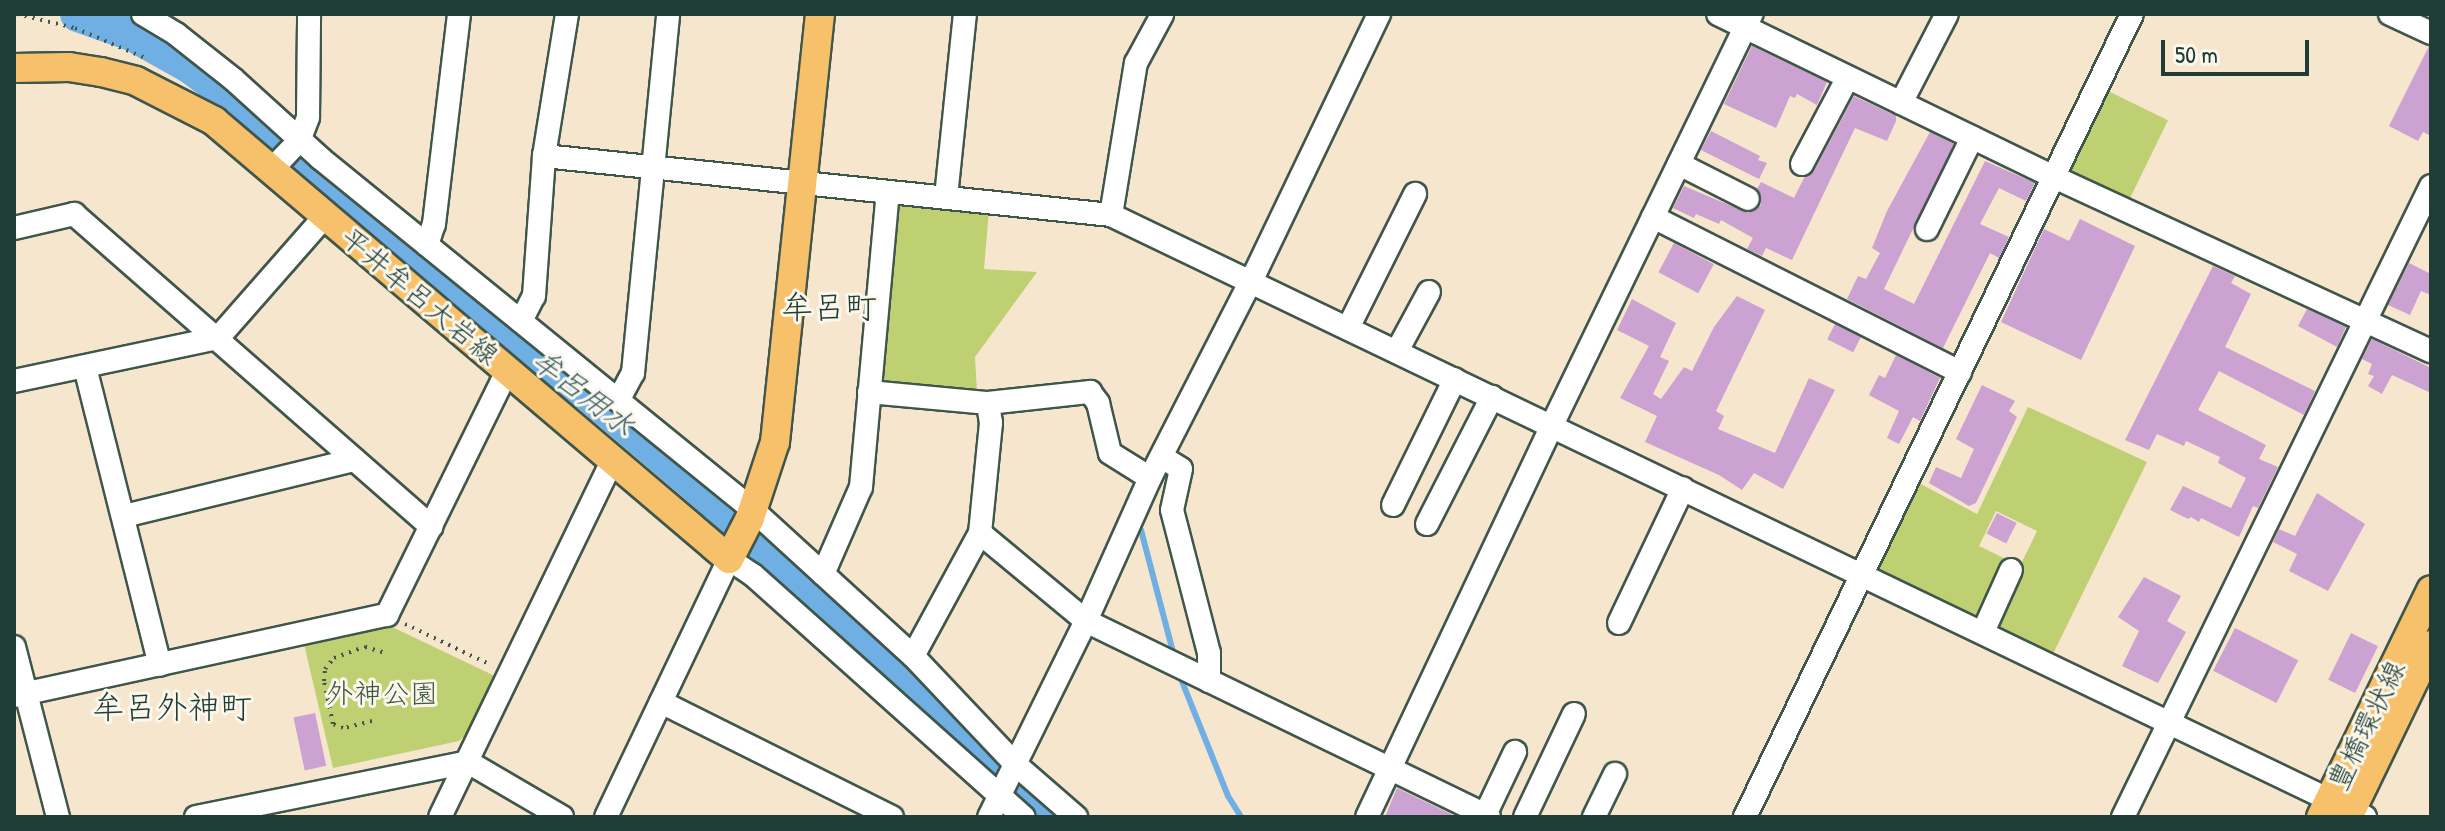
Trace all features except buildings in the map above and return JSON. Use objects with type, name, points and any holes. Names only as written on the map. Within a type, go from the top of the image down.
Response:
[{"type":"main road","points":[[732,552],[752,514],[775,442],[820,14]]},
{"type":"main road","name":"平井牟呂大岩線","points":[[14,68],[69,67],[136,81],[214,121],[288,153],[325,216],[613,459],[732,552]]},
{"type":"main road","name":"豊橋環状線","points":[[2343,812],[2431,590]]},
{"type":"main road","name":"豊橋環状線","points":[[2343,812],[2431,645]]},
{"type":"street","points":[[143,14],[177,24],[233,79],[288,153],[427,245],[619,399],[823,574],[913,656],[1007,779],[1024,817]]},
{"type":"street","points":[[288,153],[305,131],[310,99],[309,14]]},
{"type":"street","points":[[427,245],[434,224],[459,14]]},
{"type":"street","points":[[521,321],[534,296],[544,156],[567,14]]},
{"type":"street","points":[[619,399],[633,373],[668,14]]},
{"type":"street","points":[[946,197],[965,14]]},
{"type":"street","points":[[1111,215],[1136,63],[1160,14]]},
{"type":"street","points":[[989,817],[1086,621],[1150,478],[1251,281],[1379,14]]},
{"type":"street","points":[[1718,14],[1749,21],[1848,77],[1972,138],[2431,351]]},
{"type":"street","points":[[1901,103],[1947,14]]},
{"type":"street","points":[[1745,817],[2132,14]]},
{"type":"street","points":[[2390,14],[2431,33]]},
{"type":"street","points":[[1367,817],[1552,425],[1749,21]]},
{"type":"street","points":[[1802,164],[1848,77]]},
{"type":"street","points":[[1927,229],[1972,138]]},
{"type":"street","points":[[544,156],[1111,215],[2169,721],[2343,812]]},
{"type":"street","points":[[1679,164],[1748,199]]},
{"type":"street","points":[[2123,817],[2431,186]]},
{"type":"street","points":[[823,574],[861,487],[888,192]]},
{"type":"street","points":[[1348,328],[1415,194]]},
{"type":"street","points":[[14,228],[74,214],[431,527]]},
{"type":"street","points":[[14,381],[218,338],[325,216]]},
{"type":"street","points":[[1653,217],[1960,372]]},
{"type":"street","points":[[1397,351],[1429,292]]},
{"type":"street","points":[[85,367],[160,665]]},
{"type":"street","points":[[20,695],[387,615],[508,369]]},
{"type":"street","points":[[1393,505],[1455,379]]},
{"type":"street","points":[[869,392],[988,403],[1090,392],[1098,403],[1110,453],[1150,478]]},
{"type":"street","points":[[1427,524],[1492,397]]},
{"type":"street","points":[[913,656],[980,533],[991,423],[988,403]]},
{"type":"street","points":[[1162,457],[1181,469],[1172,510],[1209,653],[1209,681]]},
{"type":"street","points":[[440,817],[613,459]]},
{"type":"street","points":[[124,516],[354,460]]},
{"type":"street","points":[[1619,623],[1683,488]]},
{"type":"street","points":[[980,533],[1086,621],[1487,816],[1515,752]]},
{"type":"street","points":[[606,817],[732,552],[753,575],[1007,779],[1076,817]]},
{"type":"street","points":[[1983,632],[2011,570]]},
{"type":"street","points":[[14,647],[20,695],[58,817]]},
{"type":"street","points":[[661,702],[892,817]]},
{"type":"street","points":[[1525,817],[1574,714]]},
{"type":"street","points":[[196,817],[468,762],[562,817]]},
{"type":"street","points":[[1594,817],[1615,774]]},
{"type":"path","points":[[17,14],[75,28],[152,63]]},
{"type":"path","points":[[387,615],[508,673]]},
{"type":"path","points":[[372,721],[343,728],[333,724],[324,681],[325,669],[334,658],[365,647],[383,652]]},
{"type":"green space","points":[[2106,90],[2168,120],[2129,200],[2067,170]]},
{"type":"green space","points":[[905,202],[989,210],[984,269],[1037,272],[975,357],[977,392],[885,382],[881,375],[896,207]]},
{"type":"green space","points":[[2028,407],[2147,462],[2051,658],[1877,575],[1874,568],[1917,482],[1977,514]],"holes":[[[1996,511],[2037,531],[2020,566],[1979,546]]]},
{"type":"green space","name":"外神公園","points":[[388,625],[497,677],[470,731],[459,741],[333,768],[304,644]]},
{"type":"waterway","name":"牟呂用水","points":[[78,14],[132,33],[191,66],[220,88],[453,292],[594,398],[702,490],[845,619],[859,647],[1053,817]]},
{"type":"waterway","points":[[1141,530],[1174,656]]},
{"type":"waterway","points":[[1179,674],[1228,796],[1241,817]]},
{"type":"district","name":"牟呂町","points":[[829,307]]},
{"type":"district","name":"牟呂外神町","points":[[172,707]]}]
